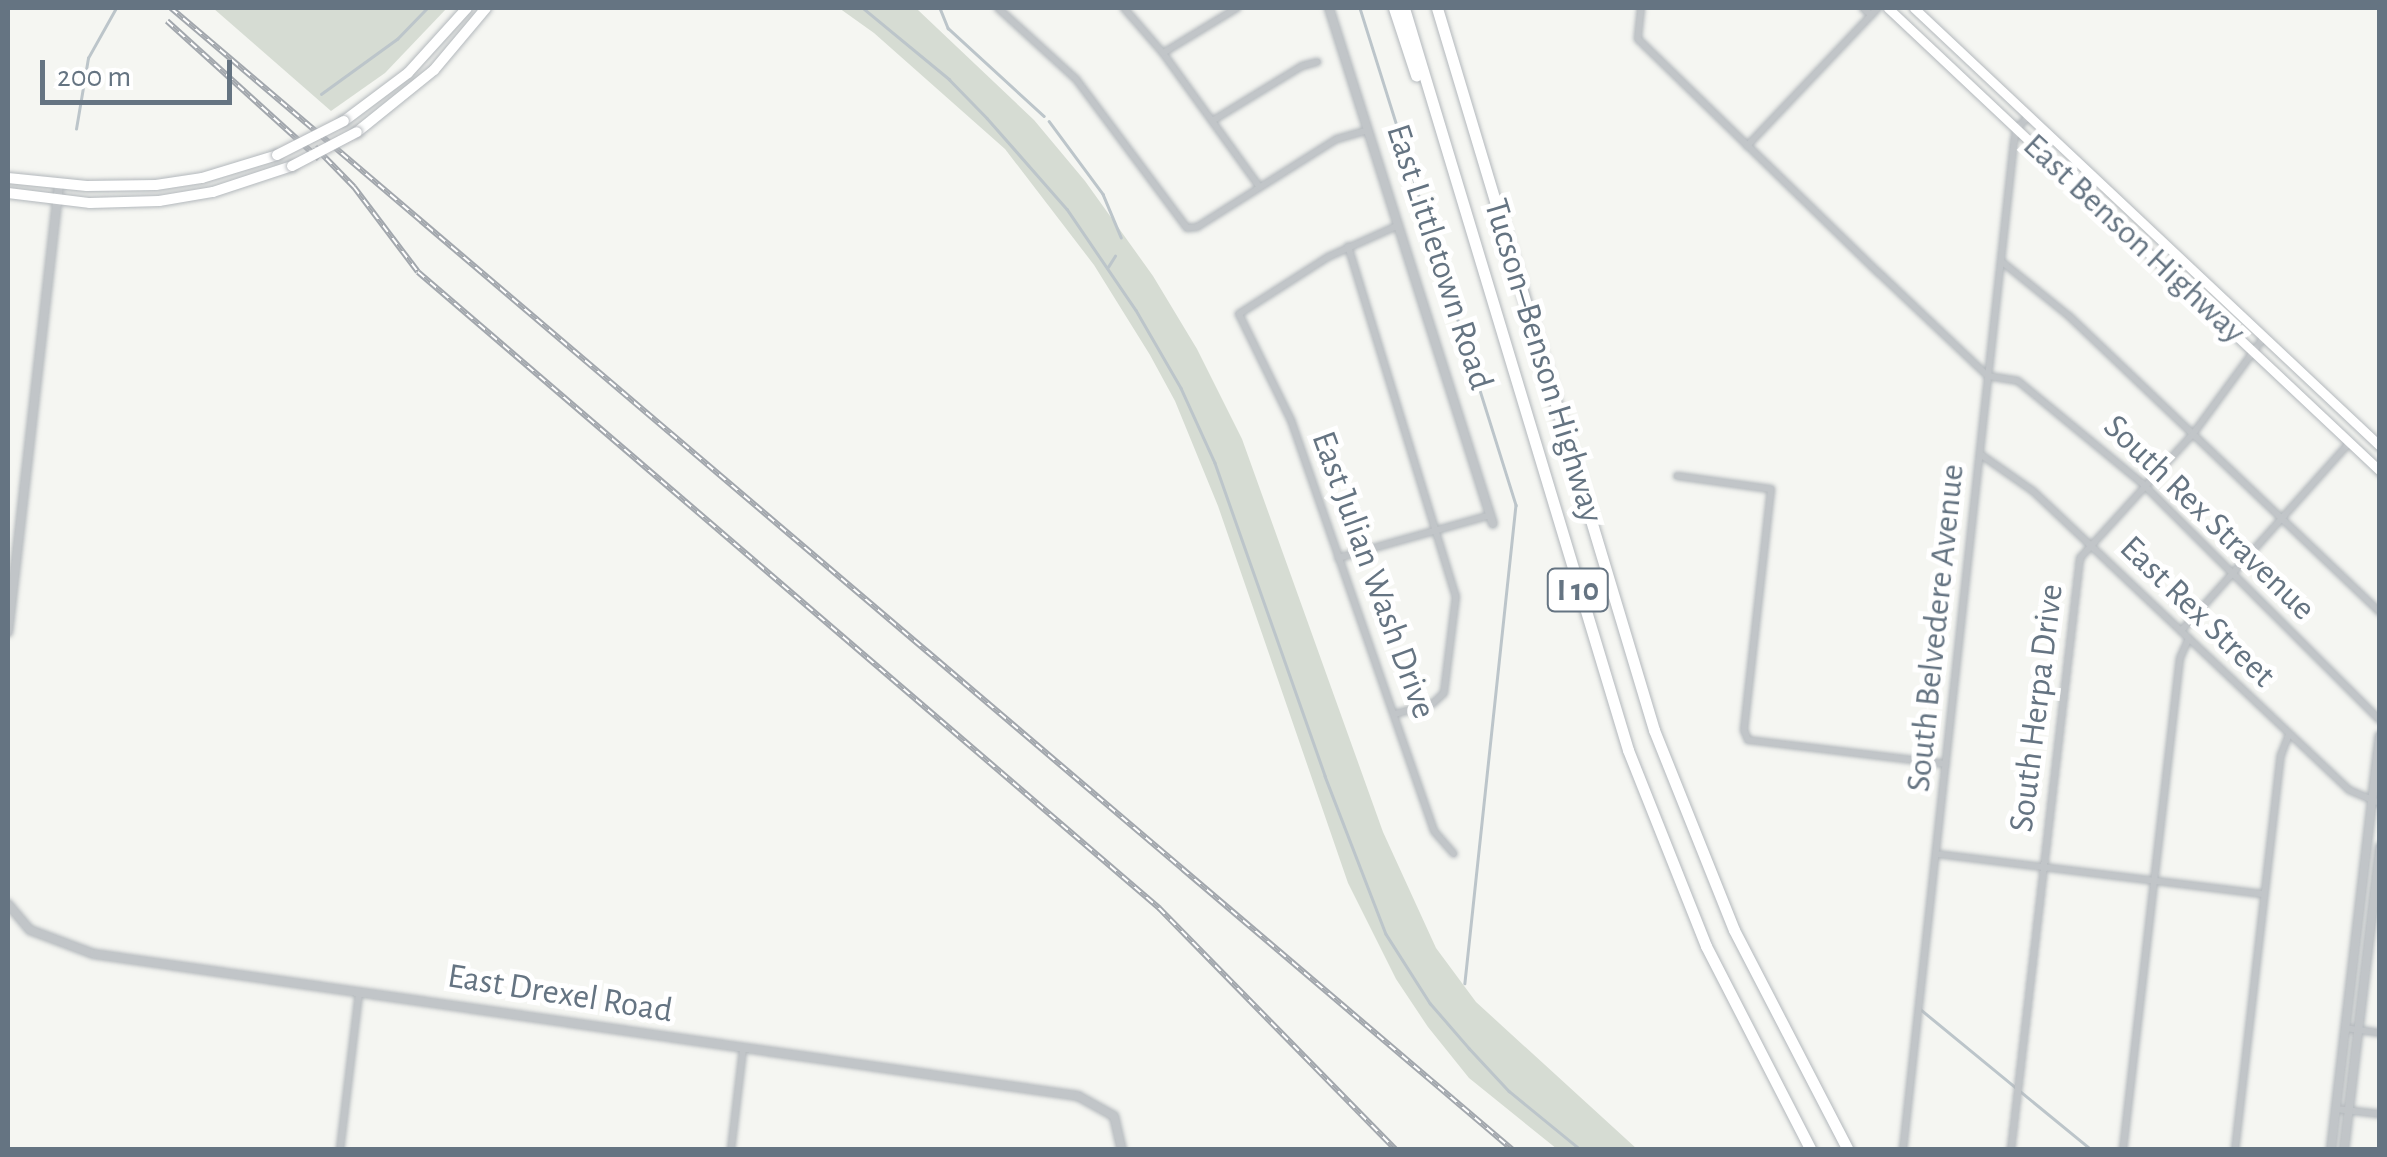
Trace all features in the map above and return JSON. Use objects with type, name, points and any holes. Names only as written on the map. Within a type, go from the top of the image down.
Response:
[{"type":"highway","points":[[1394,8],[1491,300]]},
{"type":"highway","name":"Tucson–Benson Highway","points":[[1404,8],[1616,715],[1650,811],[1727,991],[1811,1150]]},
{"type":"highway","name":"Tucson–Benson Highway","points":[[1437,8],[1654,730],[1738,940],[1848,1150]]},
{"type":"highway","points":[[1445,8],[1468,109]]},
{"type":"main road","points":[[8,178],[59,184],[156,185],[202,178],[277,155],[344,121],[408,73],[466,8]]},
{"type":"main road","points":[[8,194],[136,203],[184,198],[240,185],[292,166],[357,132],[434,70],[486,8]]},
{"type":"main road","name":"East Benson Highway","points":[[1888,8],[2380,470]]},
{"type":"main road","name":"East Benson Highway","points":[[1914,8],[2380,446]]},
{"type":"street","points":[[998,8],[1076,80],[1177,222],[1186,228],[1196,227],[1337,139],[1370,130]]},
{"type":"street","points":[[1124,8],[1163,53],[1259,186]]},
{"type":"street","points":[[1163,53],[1237,8]]},
{"type":"street","name":"East Littletown Road","points":[[1330,8],[1492,520]]},
{"type":"street","points":[[1641,8],[1638,39],[1988,376]]},
{"type":"street","points":[[1863,8],[1871,14]]},
{"type":"street","points":[[1747,146],[1878,8]]},
{"type":"street","points":[[1212,121],[1302,66],[1318,62]]},
{"type":"street","points":[[2016,129],[2029,116]]},
{"type":"street","name":"South Belvedere Avenue","points":[[1902,1150],[2016,129]]},
{"type":"street","points":[[8,632],[59,184]]},
{"type":"street","points":[[1395,714],[1432,704],[1444,694],[1456,596],[1348,246],[1399,225]]},
{"type":"street","name":"East Julian Wash Drive","points":[[1348,246],[1239,314],[1291,420],[1434,831],[1454,854]]},
{"type":"street","points":[[2001,261],[2069,316],[2380,612]]},
{"type":"street","name":"South Herpa Drive","points":[[2011,1150],[2079,563],[2090,544],[2194,434],[2264,337]]},
{"type":"street","name":"South Rex Stravenue","points":[[1988,376],[2018,380],[2144,485],[2380,720]]},
{"type":"street","points":[[2181,630],[2350,442]]},
{"type":"street","name":"East Rex Street","points":[[1980,454],[2028,486],[2354,794],[2376,803]]},
{"type":"street","points":[[1677,476],[1771,489],[1745,737],[1755,742],[1946,764]]},
{"type":"street","points":[[1338,558],[1438,530],[1492,520]]},
{"type":"street","points":[[2123,1150],[2180,658],[2188,638]]},
{"type":"street","points":[[2235,1150],[2281,754],[2290,734]]},
{"type":"street","points":[[2331,1150],[2366,850],[2376,803],[2380,736]]},
{"type":"street","points":[[2344,1150],[2379,850],[2366,850]]},
{"type":"street","points":[[1936,854],[2264,894]]},
{"type":"street","name":"East Drexel Road","points":[[8,904],[30,930],[94,954],[1070,1094],[1098,1103],[1114,1116],[1122,1150]]},
{"type":"street","points":[[340,1150],[359,991]]},
{"type":"street","points":[[2345,1028],[2380,1033]]},
{"type":"street","points":[[731,1150],[743,1050]]},
{"type":"street","points":[[2336,1109],[2380,1114]]},
{"type":"shaded area","points":[[213,8],[447,8],[385,73],[331,111]]},
{"type":"shaded area","points":[[839,8],[918,10],[1034,120],[1085,181],[1153,276],[1197,349],[1242,439],[1383,832],[1436,948],[1476,1002],[1637,1149],[1557,1149],[1469,1078],[1428,1027],[1396,979],[1348,883],[1218,506],[1175,401],[1150,355],[1094,265],[1005,149],[874,33]]},
{"type":"waterway","points":[[76,129],[88,58],[116,8]]},
{"type":"waterway","points":[[321,94],[397,39],[427,8]]},
{"type":"waterway","points":[[863,8],[949,79],[987,118],[1067,209],[1136,310],[1181,388],[1215,463],[1325,776],[1386,934],[1430,1003],[1469,1048],[1509,1091],[1581,1150]]},
{"type":"waterway","points":[[940,8],[948,28],[1044,116]]},
{"type":"waterway","points":[[1360,8],[1516,505],[1465,983]]},
{"type":"waterway","points":[[1049,121],[1103,194],[1121,237]]},
{"type":"waterway","points":[[1108,267],[1115,256]]},
{"type":"waterway","points":[[1919,1008],[2092,1150]]},
{"type":"railway","points":[[171,8],[1513,1150]]},
{"type":"railway","points":[[167,21],[319,159]]},
{"type":"railway","points":[[315,147],[354,187],[418,272],[1159,908],[1396,1150]]}]
